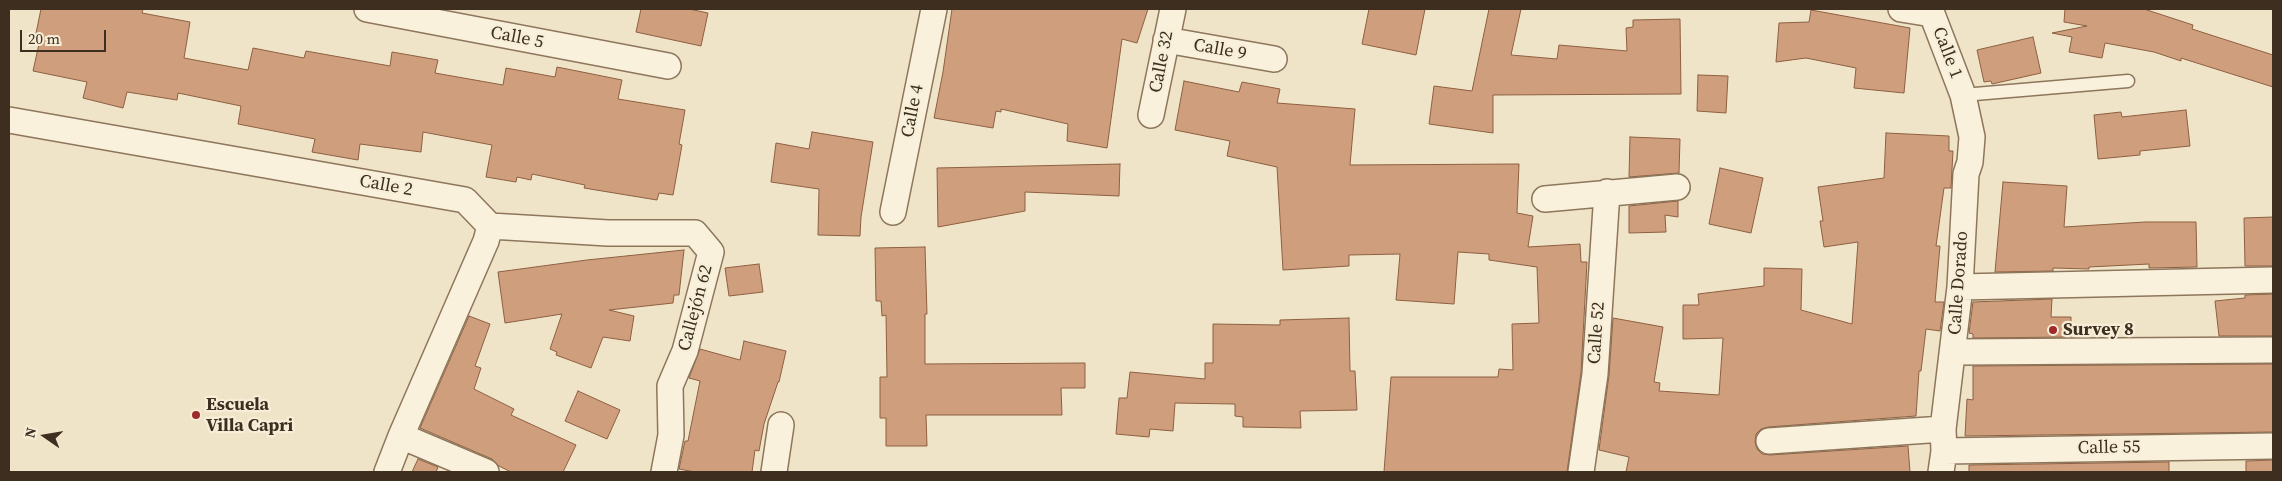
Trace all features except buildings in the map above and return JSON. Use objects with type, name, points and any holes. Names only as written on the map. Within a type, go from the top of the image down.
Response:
[{"type":"street","name":"Calle 5","points":[[367,9],[668,66]]},
{"type":"street","name":"Calle 4","points":[[893,212],[934,9]]},
{"type":"street","name":"Calle 32","points":[[1151,115],[1173,9]]},
{"type":"street","name":"Calle 1","points":[[1900,9],[1932,11],[1963,95]]},
{"type":"street","name":"Calle 9","points":[[1166,40],[1274,59]]},
{"type":"street","name":"Calle Dorado","points":[[1943,451],[1960,288],[1966,174],[1970,162],[1972,137],[1963,95]]},
{"type":"street","name":"Calle 2","points":[[9,120],[464,200],[490,226]]},
{"type":"street","points":[[1545,199],[1677,187]]},
{"type":"street","name":"Calle 52","points":[[1581,472],[1594,374],[1607,192]]},
{"type":"street","points":[[387,472],[486,241],[490,226]]},
{"type":"street","name":"Callejón 62","points":[[490,226],[608,233],[696,233],[711,252],[685,351],[670,386],[671,435],[664,472]]},
{"type":"street","points":[[1960,288],[2273,280]]},
{"type":"street","points":[[1954,352],[2273,350]]},
{"type":"street","points":[[774,472],[781,425]]},
{"type":"street","points":[[401,436],[486,472]]},
{"type":"street","name":"Calle 55","points":[[1769,441],[1943,451],[2273,446]]},
{"type":"lane","points":[[1963,95],[2128,81]]},
{"type":"place","name":"Survey 8","points":[[2053,330]]},
{"type":"place","name":"Escuela Villa Capri","points":[[196,415]]}]
